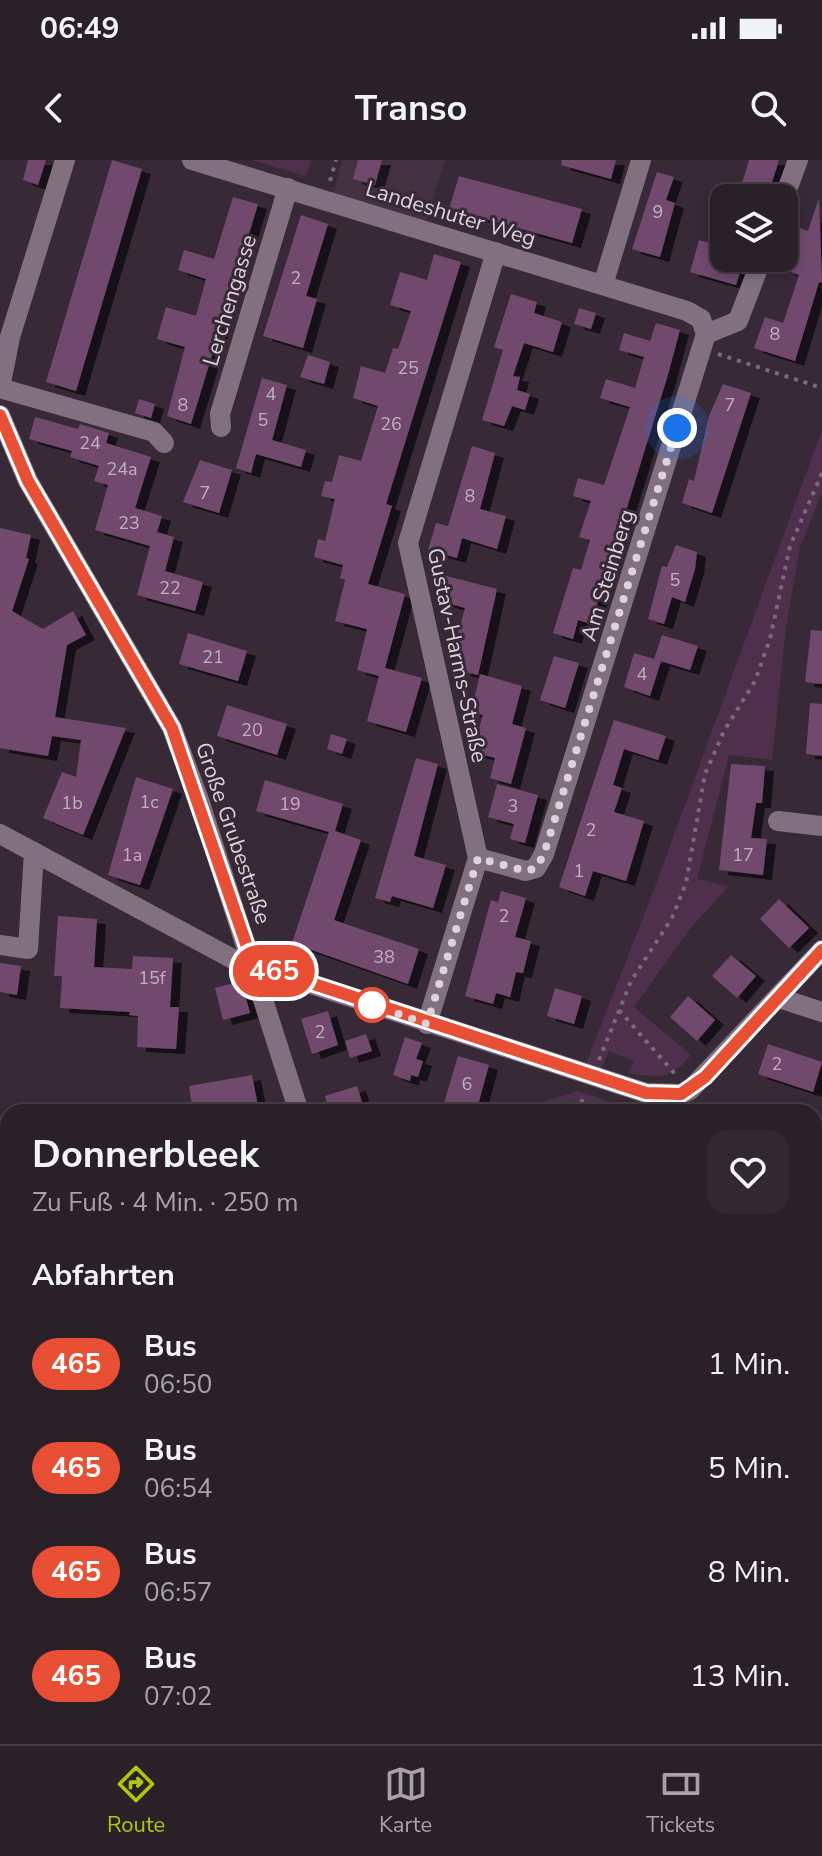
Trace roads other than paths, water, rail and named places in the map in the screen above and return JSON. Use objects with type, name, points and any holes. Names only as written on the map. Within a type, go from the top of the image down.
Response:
[{"type":"street","points":[[65,160],[10,337],[0,388],[154,432],[164,443]]},
{"type":"street","name":"Landeshuter Weg","points":[[192,160],[687,311],[701,319],[704,342]]},
{"type":"street","points":[[603,285],[641,160]]},
{"type":"street","points":[[789,184],[798,160]]},
{"type":"street","name":"Lerchengasse","points":[[221,427],[220,414],[288,188]]},
{"type":"street","name":"Gustav-Harms-Straße","points":[[427,1024],[478,858],[408,543],[496,252]]},
{"type":"street","points":[[704,342],[738,321],[757,272]]},
{"type":"street","name":"Am Steinberg","points":[[478,858],[526,871],[536,868],[544,854],[704,342]]},
{"type":"street","name":"Große Grubestraße","points":[[0,415],[28,481],[172,728],[253,964],[297,1104]]},
{"type":"street","points":[[778,821],[822,826]]},
{"type":"street","points":[[0,834],[231,958],[591,1078],[646,1093],[681,1094],[690,1090],[822,950]]},
{"type":"street","points":[[0,945],[28,949],[34,852]]},
{"type":"street","points":[[779,998],[822,1012]]}]
